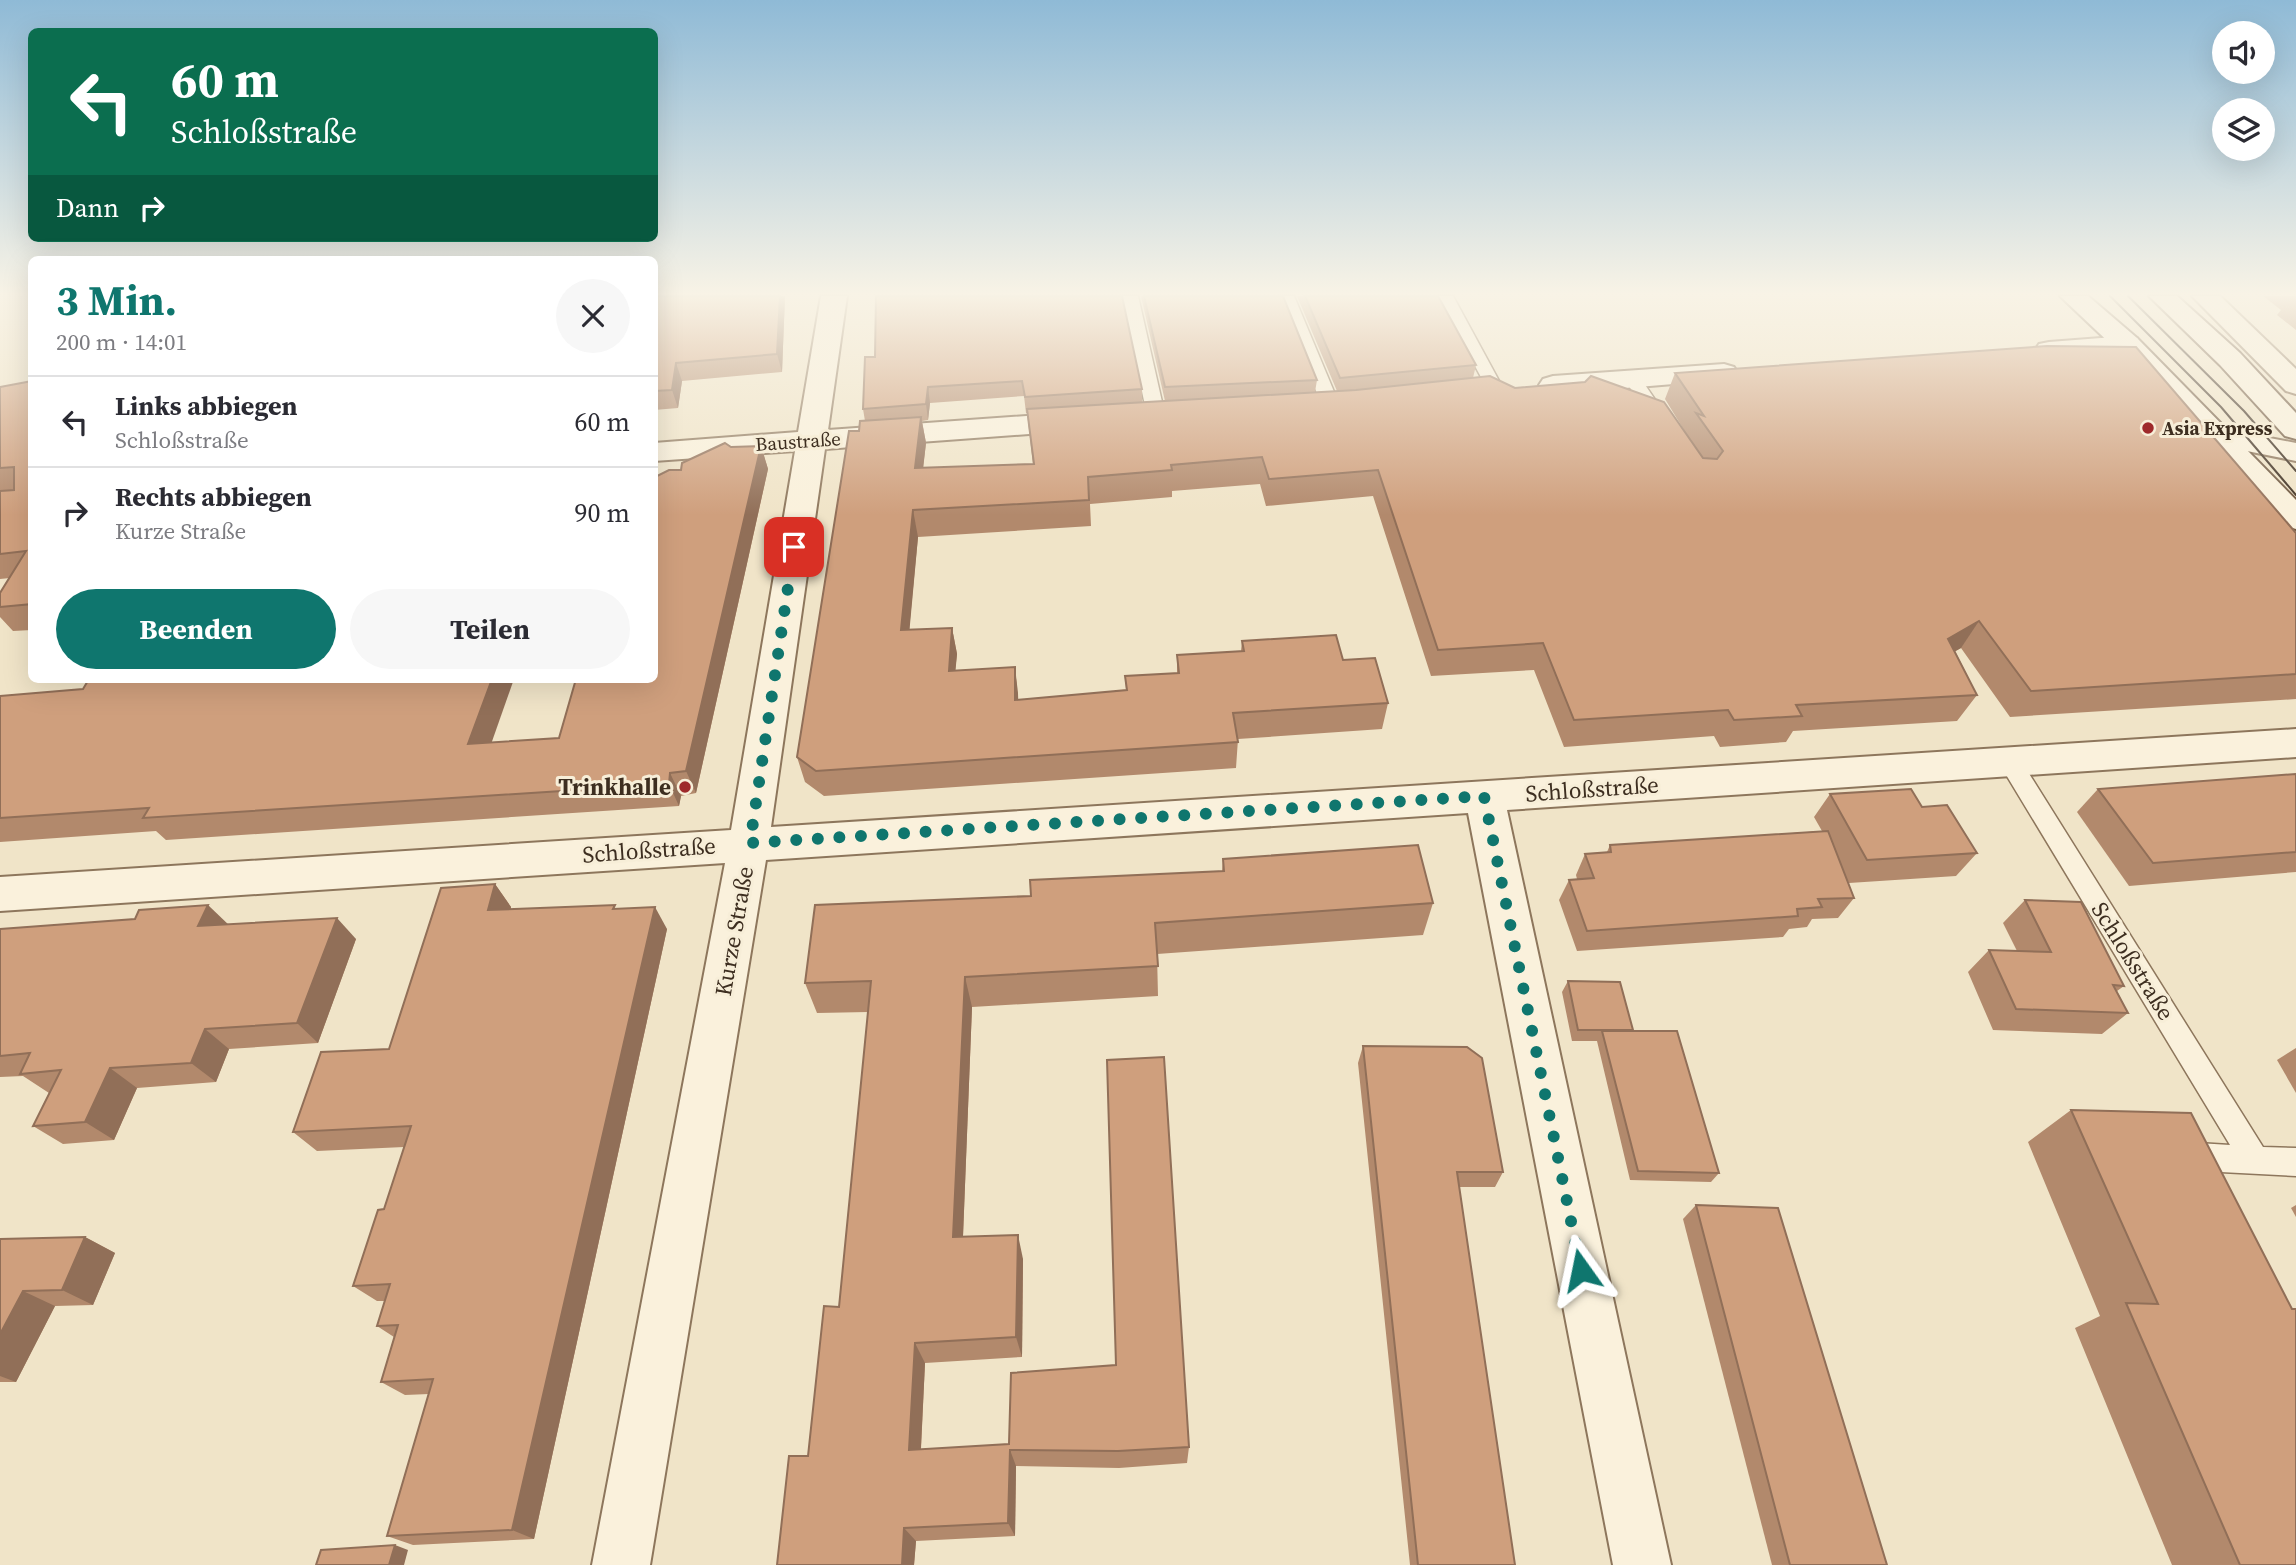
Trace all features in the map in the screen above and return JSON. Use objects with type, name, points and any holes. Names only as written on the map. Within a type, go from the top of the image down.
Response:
[{"type":"street","name":"Kurze Straße","points":[[621,1565],[750,843],[822,369]]},
{"type":"street","points":[[2151,369],[2296,519]]},
{"type":"street","points":[[2239,369],[2296,430]]},
{"type":"street","points":[[2280,369],[2296,385]]},
{"type":"street","points":[[1484,391],[1754,371]]},
{"type":"street","name":"Baustraße","points":[[658,452],[1143,417]]},
{"type":"street","points":[[2208,429],[2253,444],[2296,452]]},
{"type":"street","name":"Schloßstraße","points":[[0,894],[2296,743]]},
{"type":"street","points":[[1484,796],[1643,1565]]},
{"type":"lane","points":[[1138,369],[1143,417]]},
{"type":"lane","points":[[1315,369],[1329,406]]},
{"type":"lane","points":[[1475,369],[1484,391]]},
{"type":"lane","points":[[1633,380],[1670,435]]},
{"type":"lane","name":"Schloßstraße","points":[[2010,762],[2255,1160]]},
{"type":"lane","points":[[2179,1156],[2296,1162]]},
{"type":"building","points":[[658,369],[675,369],[672,390],[658,391]]},
{"type":"building","points":[[865,369],[1138,369],[1142,389],[1025,397],[1022,381],[928,387],[926,404],[863,409]]},
{"type":"building","points":[[1161,369],[1313,369],[1317,380],[1165,387]]},
{"type":"building","points":[[1336,369],[1434,369],[1340,378]]},
{"type":"building","points":[[1730,369],[2155,369],[2296,533],[2296,674],[2031,691],[1979,621],[1948,639],[1977,695],[1796,705],[1802,716],[1734,720],[1728,710],[1574,720],[1543,643],[1438,650],[1378,470],[1269,479],[1262,457],[1171,465],[1172,470],[1088,477],[1089,500],[913,510],[901,630],[952,628],[949,671],[1015,667],[1015,700],[1127,690],[1125,676],[1179,673],[1177,655],[1244,651],[1242,641],[1336,635],[1343,660],[1375,658],[1388,703],[1233,713],[1238,742],[816,771],[797,757],[849,431],[859,431],[860,421],[921,417],[915,468],[1034,464],[1027,409],[1356,390],[1490,376],[1515,388],[1585,382],[1591,376],[1664,402],[1703,458],[1717,459],[1723,451],[1696,413],[1704,416],[1675,373]]},
{"type":"building","points":[[28,382],[28,604],[0,607],[0,593],[26,551],[0,554],[0,491],[14,490],[14,467],[0,468],[0,387]]},
{"type":"building","points":[[725,443],[731,447],[761,446],[686,771],[670,773],[669,784],[143,818],[149,808],[0,818],[0,696],[83,689],[87,683],[491,683],[468,744],[559,738],[575,683],[658,683],[658,476],[669,470],[681,470],[682,463]]},
{"type":"building","points":[[2296,774],[2296,852],[2153,863],[2098,789]]},
{"type":"building","points":[[1911,789],[1922,807],[1947,805],[1977,853],[1867,860],[1830,794]]},
{"type":"building","points":[[1828,831],[1854,898],[1818,899],[1822,907],[1797,909],[1798,916],[1587,931],[1569,880],[1594,878],[1585,854],[1611,852],[1610,845]]},
{"type":"building","points":[[1418,845],[1433,903],[1155,923],[1158,966],[965,977],[953,1237],[1018,1235],[1016,1337],[915,1343],[909,1450],[1009,1444],[1011,1373],[1116,1365],[1107,1060],[1164,1057],[1189,1447],[1118,1451],[1010,1450],[1008,1523],[904,1528],[902,1565],[777,1565],[789,1456],[808,1456],[824,1306],[839,1307],[871,981],[805,983],[815,905],[1031,896],[1030,880],[1224,871],[1223,859]]},
{"type":"building","points":[[495,884],[488,910],[615,905],[613,909],[655,907],[512,1530],[387,1536],[433,1379],[381,1382],[398,1325],[377,1326],[390,1284],[353,1286],[378,1210],[384,1209],[411,1126],[293,1132],[321,1052],[389,1049],[441,888]]},
{"type":"building","points":[[2025,900],[2081,902],[2124,986],[2113,985],[2128,1013],[2016,1009],[1989,950],[2051,952]]},
{"type":"building","points":[[208,905],[198,926],[337,918],[297,1023],[205,1029],[191,1063],[110,1068],[85,1122],[33,1126],[61,1070],[20,1074],[30,1053],[0,1056],[0,929],[135,919],[139,910]]},
{"type":"building","points":[[1568,981],[1620,982],[1633,1030],[1578,1030]]},
{"type":"building","points":[[1602,1031],[1677,1031],[1719,1173],[1638,1171]]},
{"type":"building","points":[[1363,1046],[1467,1047],[1482,1058],[1503,1172],[1457,1172],[1515,1565],[1418,1565]]},
{"type":"building","points":[[2071,1110],[2191,1113],[2292,1309],[2296,1309],[2296,1565],[2240,1565],[2126,1303],[2158,1304]]},
{"type":"building","points":[[1696,1205],[1778,1208],[1887,1565],[1790,1565]]},
{"type":"building","points":[[85,1237],[62,1290],[23,1291],[0,1334],[0,1239]]},
{"type":"building","points":[[395,1545],[389,1565],[316,1565],[321,1550]]},
{"type":"tram line","points":[[2183,369],[2221,407],[2296,495]]},
{"type":"tram line","points":[[2202,369],[2244,411],[2296,471]]},
{"type":"place","name":"Asia Express","points":[[2148,428]]},
{"type":"place","name":"Trinkhalle","points":[[685,787]]},
{"type":"route","points":[[794,547],[750,843],[1484,796],[1581,1270]]}]
